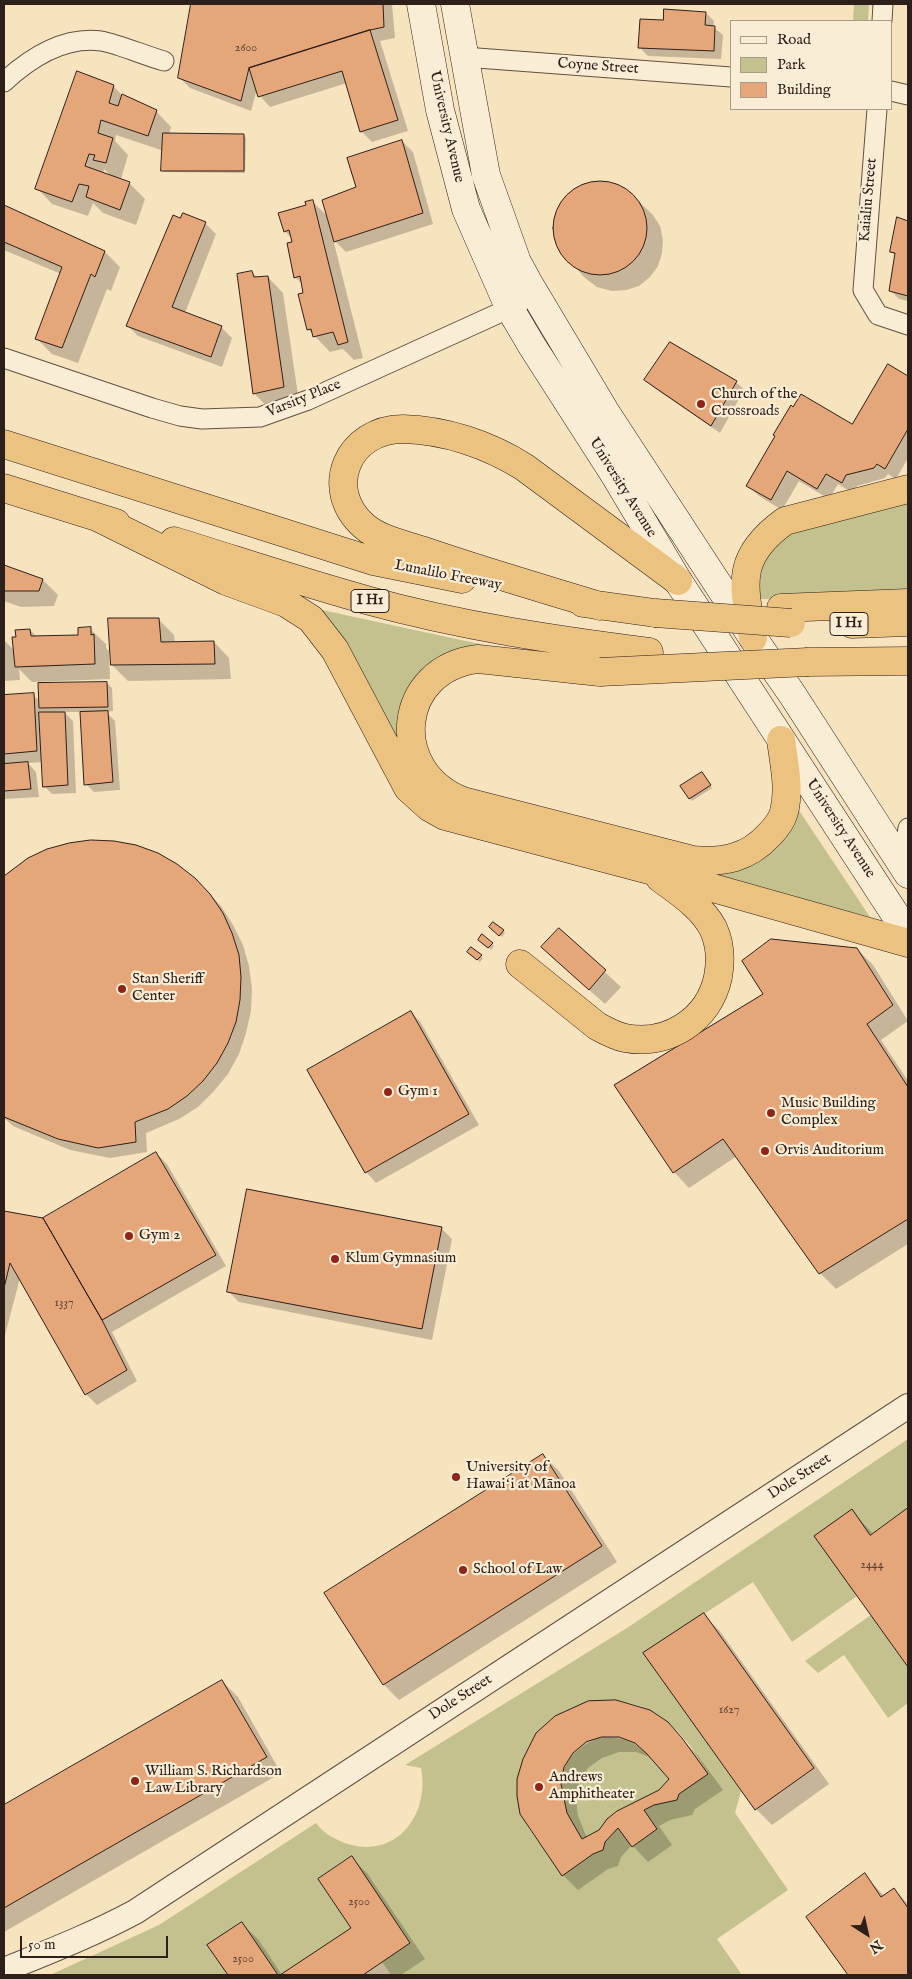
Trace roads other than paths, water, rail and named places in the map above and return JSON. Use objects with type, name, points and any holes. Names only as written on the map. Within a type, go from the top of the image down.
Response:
[{"type":"highway","points":[[600,606],[471,567],[373,532],[356,518],[346,498],[343,477],[350,457],[363,442],[372,436],[391,430],[403,429],[448,436],[481,445],[507,456],[524,467],[678,581]]},
{"type":"highway","name":"Lunalilo Freeway","points":[[4,444],[373,561],[600,606],[742,626],[786,615],[908,622]]},
{"type":"highway","name":"I H1","points":[[4,488],[379,603],[508,632],[649,652],[719,658],[808,662],[908,662]]},
{"type":"highway","points":[[742,626],[745,580],[751,558],[756,548],[770,533],[785,521],[908,489]]},
{"type":"highway","points":[[99,518],[226,582],[286,603],[311,619],[336,650],[408,788],[429,807],[445,816],[649,870],[908,943]]},
{"type":"highway","points":[[786,615],[908,603]]},
{"type":"highway","points":[[781,740],[787,791],[784,814],[764,840],[751,851],[739,857],[722,861],[693,860],[452,797],[442,790],[420,767],[410,734],[414,710],[426,688],[447,668],[463,661],[478,659],[600,672],[808,662]]},
{"type":"highway","points":[[520,964],[597,1026],[624,1038],[653,1038],[668,1035],[681,1029],[693,1020],[711,998],[716,985],[720,957],[718,943],[713,930],[697,906],[649,870]]},
{"type":"main road","name":"University Avenue","points":[[420,4],[440,110],[466,209],[509,307],[616,477],[678,581],[908,934]]},
{"type":"main road","name":"University Avenue","points":[[455,4],[486,175],[518,262],[536,298],[606,413],[742,626],[792,694],[905,869]]},
{"type":"main road","points":[[430,63],[464,57]]},
{"type":"street","points":[[882,20],[883,4]]},
{"type":"street","points":[[4,82],[29,61],[46,51],[72,41],[101,41],[164,61]]},
{"type":"street","name":"Coyne Street","points":[[464,57],[730,77]]},
{"type":"street","points":[[892,91],[908,95]]},
{"type":"street","name":"Kaialiu Street","points":[[877,110],[863,290],[878,315],[908,325]]},
{"type":"street","name":"Varsity Place","points":[[4,358],[180,416],[202,419],[260,417],[317,396],[509,307],[536,298]]},
{"type":"street","points":[[905,869],[908,828]]},
{"type":"street","name":"Dole Street","points":[[4,1970],[72,1943],[135,1912],[908,1406]]},
{"type":"place","name":"Church of the Crossroads","points":[[701,404]]},
{"type":"place","name":"Stan Sheriff Center","points":[[122,989]]},
{"type":"place","name":"Gym 1","points":[[388,1092]]},
{"type":"place","name":"Music Building Complex","points":[[771,1113]]},
{"type":"place","name":"Orvis Auditorium","points":[[765,1151]]},
{"type":"place","name":"Gym 2","points":[[129,1236]]},
{"type":"place","name":"Klum Gymnasium","points":[[335,1259]]},
{"type":"place","name":"University of Hawaiʻi at Mānoa","points":[[456,1477]]},
{"type":"place","name":"School of Law","points":[[463,1570]]},
{"type":"place","name":"William S. Richardson Law Library","points":[[135,1781]]},
{"type":"place","name":"Andrews Amphitheater","points":[[539,1787]]}]
